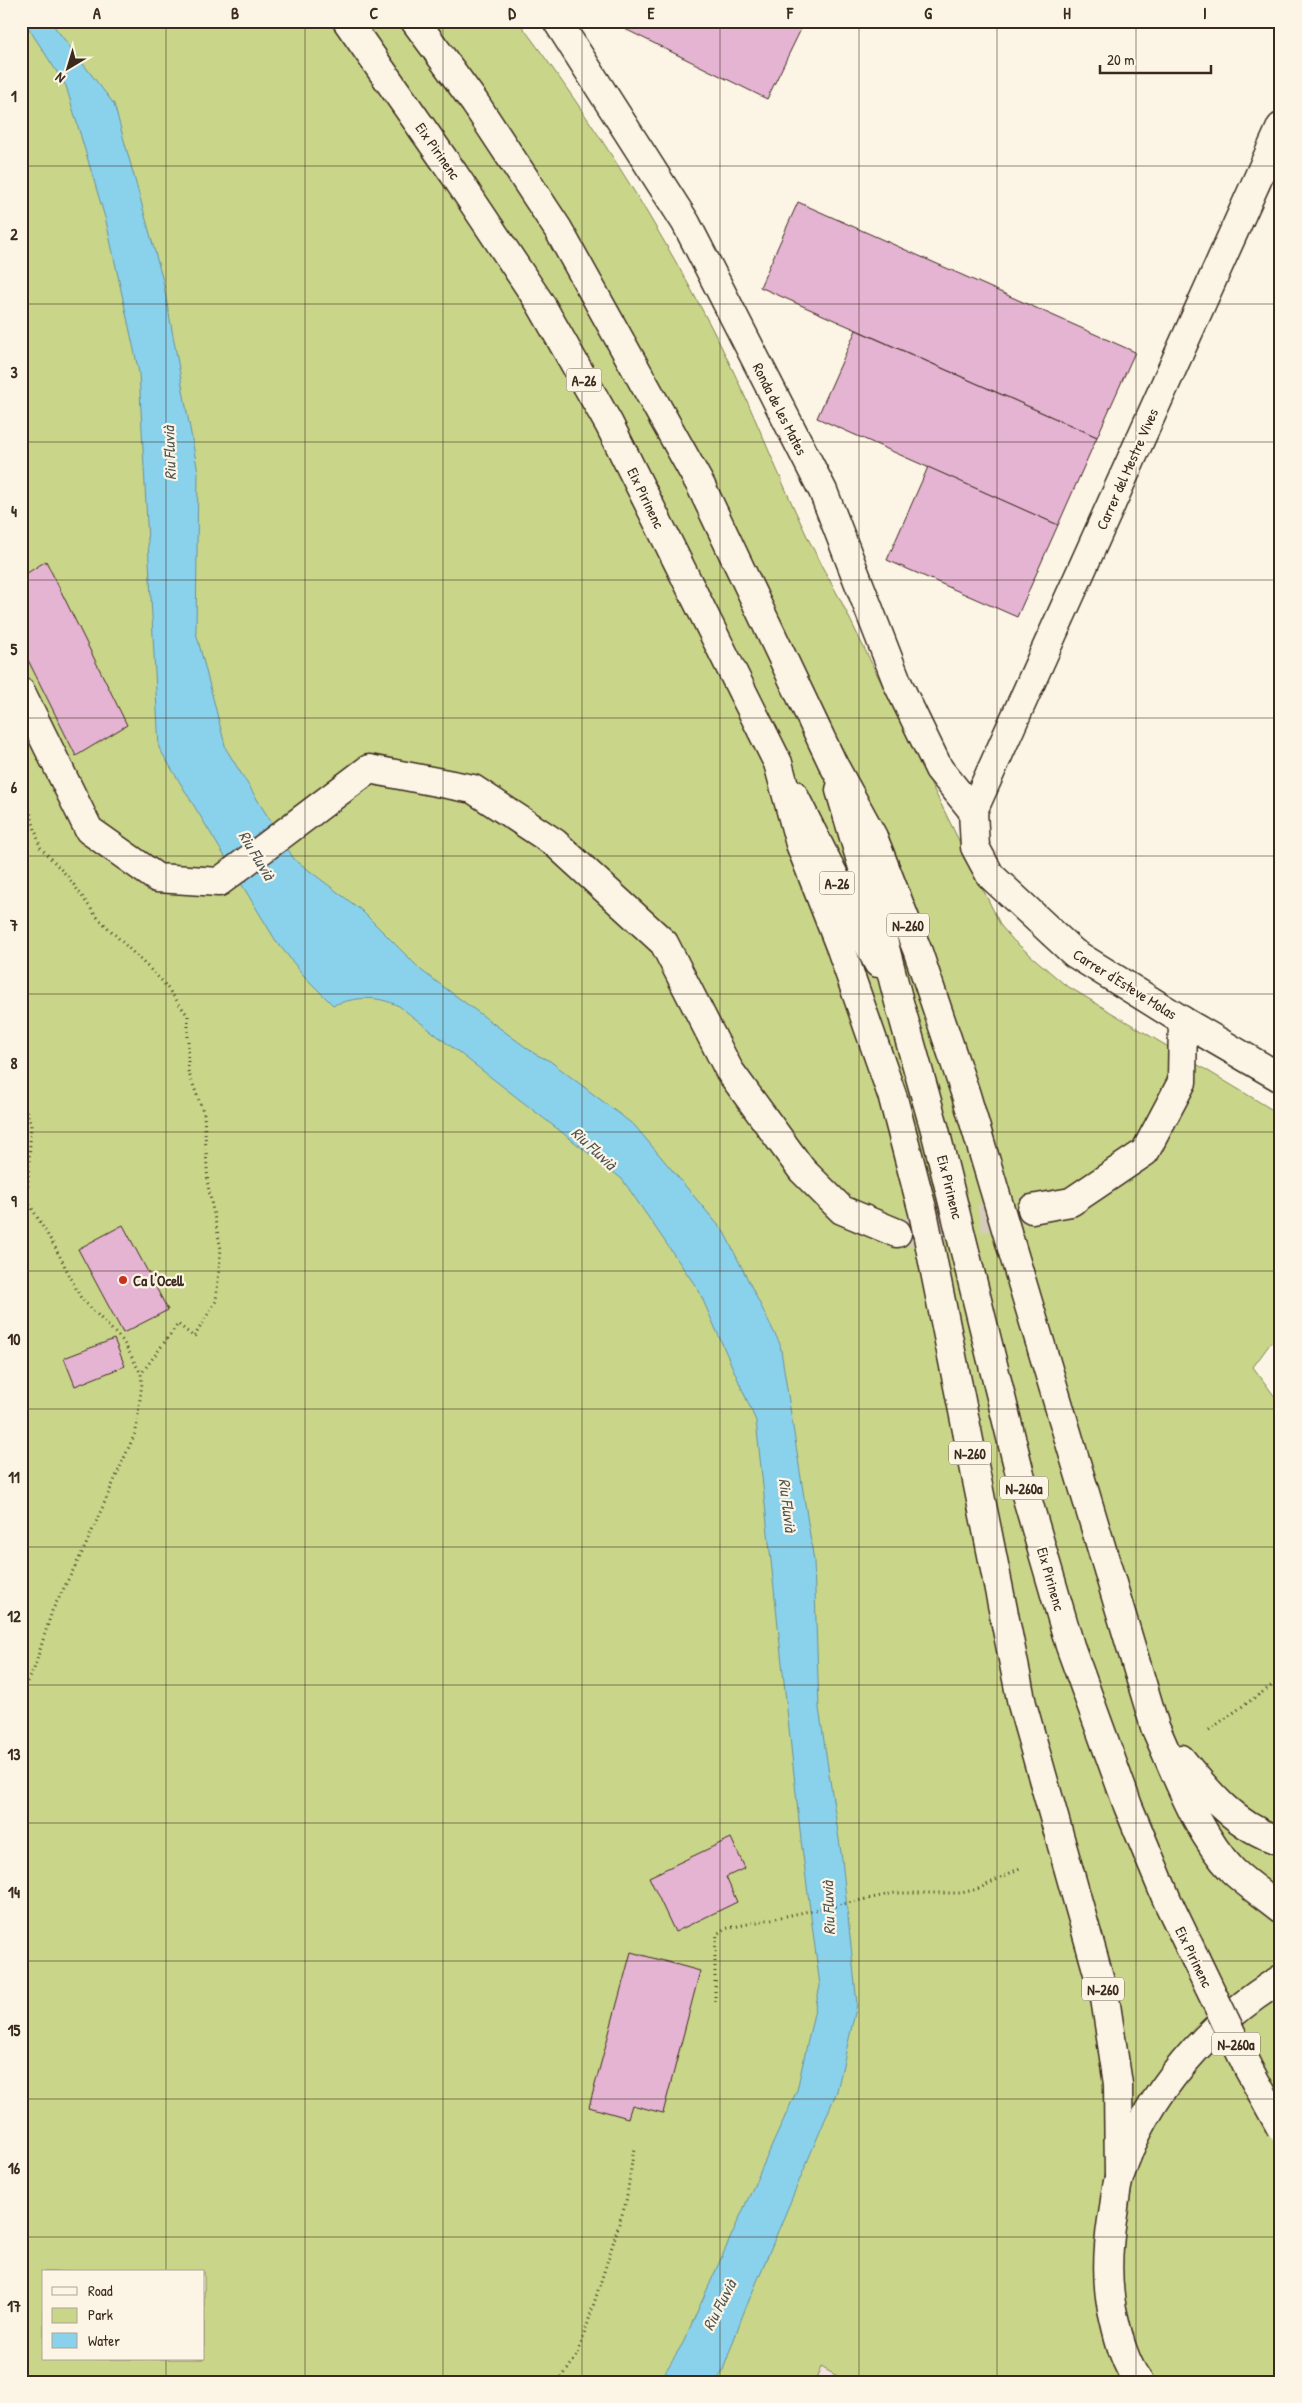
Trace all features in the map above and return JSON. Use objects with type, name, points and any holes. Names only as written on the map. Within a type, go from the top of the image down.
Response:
[{"type":"main road","name":"Eix Pirinenc","points":[[347,21],[454,174],[540,303],[609,424],[899,1002]]},
{"type":"main road","name":"Eix Pirinenc","points":[[415,21],[475,103],[558,229],[701,486],[832,762],[874,905],[935,1130],[1020,1474],[1070,1646],[1128,1806],[1167,1900],[1248,2068],[1281,2128]]},
{"type":"main road","name":"Ronda de les Mates","points":[[557,21],[686,223],[822,491],[898,684],[939,769],[973,811]]},
{"type":"main road","name":"Carrer del Mestre Vives","points":[[973,811],[1281,128]]},
{"type":"main road","points":[[21,692],[89,830],[156,878],[219,882],[369,769],[473,789],[555,843],[664,943],[729,1070],[802,1170],[842,1210],[897,1234]]},
{"type":"main road","name":"N-260","points":[[832,762],[873,838],[918,952],[966,1095],[1155,1727],[1191,1806],[1214,1846],[1233,1871],[1281,1909]]},
{"type":"main road","name":"N-260","points":[[778,763],[800,844],[841,949],[893,1098],[923,1212],[1022,1704],[1105,1998],[1118,2084],[1119,2176],[1108,2248],[1109,2299],[1119,2339],[1132,2373],[1138,2382]]},
{"type":"main road","name":"Carrer d'Esteve Molas","points":[[973,811],[975,847],[990,876],[1074,953],[1183,1021],[1281,1078]]},
{"type":"main road","points":[[1032,1209],[1072,1202],[1145,1152],[1182,1082],[1183,1021]]},
{"type":"main road","points":[[1155,1727],[1211,1797],[1249,1828],[1281,1841]]},
{"type":"main road","name":"N-260","points":[[1119,2176],[1143,2123],[1162,2093],[1188,2059],[1213,2030],[1240,2006],[1281,1979]]},
{"type":"main road","name":"N-260","points":[[1115,2382],[1119,2339]]},
{"type":"path","points":[[21,780],[40,847],[69,878],[96,916],[163,982],[188,1016],[188,1071],[204,1114],[208,1186],[221,1249],[216,1301],[194,1337],[178,1324],[141,1374]]},
{"type":"path","points":[[21,1098],[31,1124],[27,1200],[56,1249],[81,1298],[123,1341],[141,1374],[142,1384],[136,1432],[85,1547],[52,1611],[34,1668],[21,1692]]},
{"type":"path","points":[[1209,1730],[1281,1679]]},
{"type":"path","points":[[715,2002],[715,1952],[718,1934],[733,1926],[895,1893],[961,1893],[978,1890],[1022,1867]]},
{"type":"path","points":[[559,2382],[578,2354],[626,2202],[634,2148]]},
{"type":"shaded area","points":[[820,2367],[848,2382],[815,2382]]},
{"type":"green space","points":[[21,21],[518,21],[600,137],[650,217],[697,300],[735,374],[807,536],[1001,926],[1014,941],[1064,984],[1281,1115],[1281,1329],[1253,1367],[1281,1405],[1281,2382],[848,2382],[821,2367],[815,2382],[21,2382]]},
{"type":"water","name":"Riu Fluvià","points":[[24,21],[50,21],[114,104],[163,281],[198,472],[196,632],[226,749],[294,859],[361,910],[422,971],[535,1054],[550,1061],[635,1126],[724,1232],[780,1344],[814,1561],[819,1708],[842,1859],[857,2004],[837,2091],[742,2317],[722,2373],[715,2382],[659,2382],[683,2343],[797,2090],[820,1986],[801,1840],[756,1421],[699,1291],[622,1179],[399,1006],[382,1000],[366,998],[333,1005],[305,977],[276,941],[159,748],[139,373],[106,221],[66,86]]},
{"type":"building","points":[[629,21],[805,21],[767,99],[625,29]]},
{"type":"building","points":[[798,202],[1135,352],[1097,437],[760,287]]},
{"type":"building","points":[[856,330],[1097,437],[1058,525],[817,418]]},
{"type":"building","points":[[928,467],[1058,525],[1017,617],[887,560]]},
{"type":"building","points":[[46,561],[127,725],[76,756],[21,646],[21,577]]},
{"type":"building","name":"Ca l'Ocell","points":[[123,1225],[168,1310],[123,1333],[78,1249]]},
{"type":"building","points":[[114,1339],[125,1366],[75,1386],[64,1358]]},
{"type":"building","points":[[731,1838],[745,1868],[726,1877],[737,1902],[675,1932],[649,1877]]},
{"type":"building","points":[[631,1952],[700,1971],[663,2113],[632,2105],[628,2118],[589,2107]]},
{"type":"tunnel","points":[[897,1233],[1032,1209]]},
{"type":"place","name":"Ca l'Ocell","points":[[123,1280]]}]
